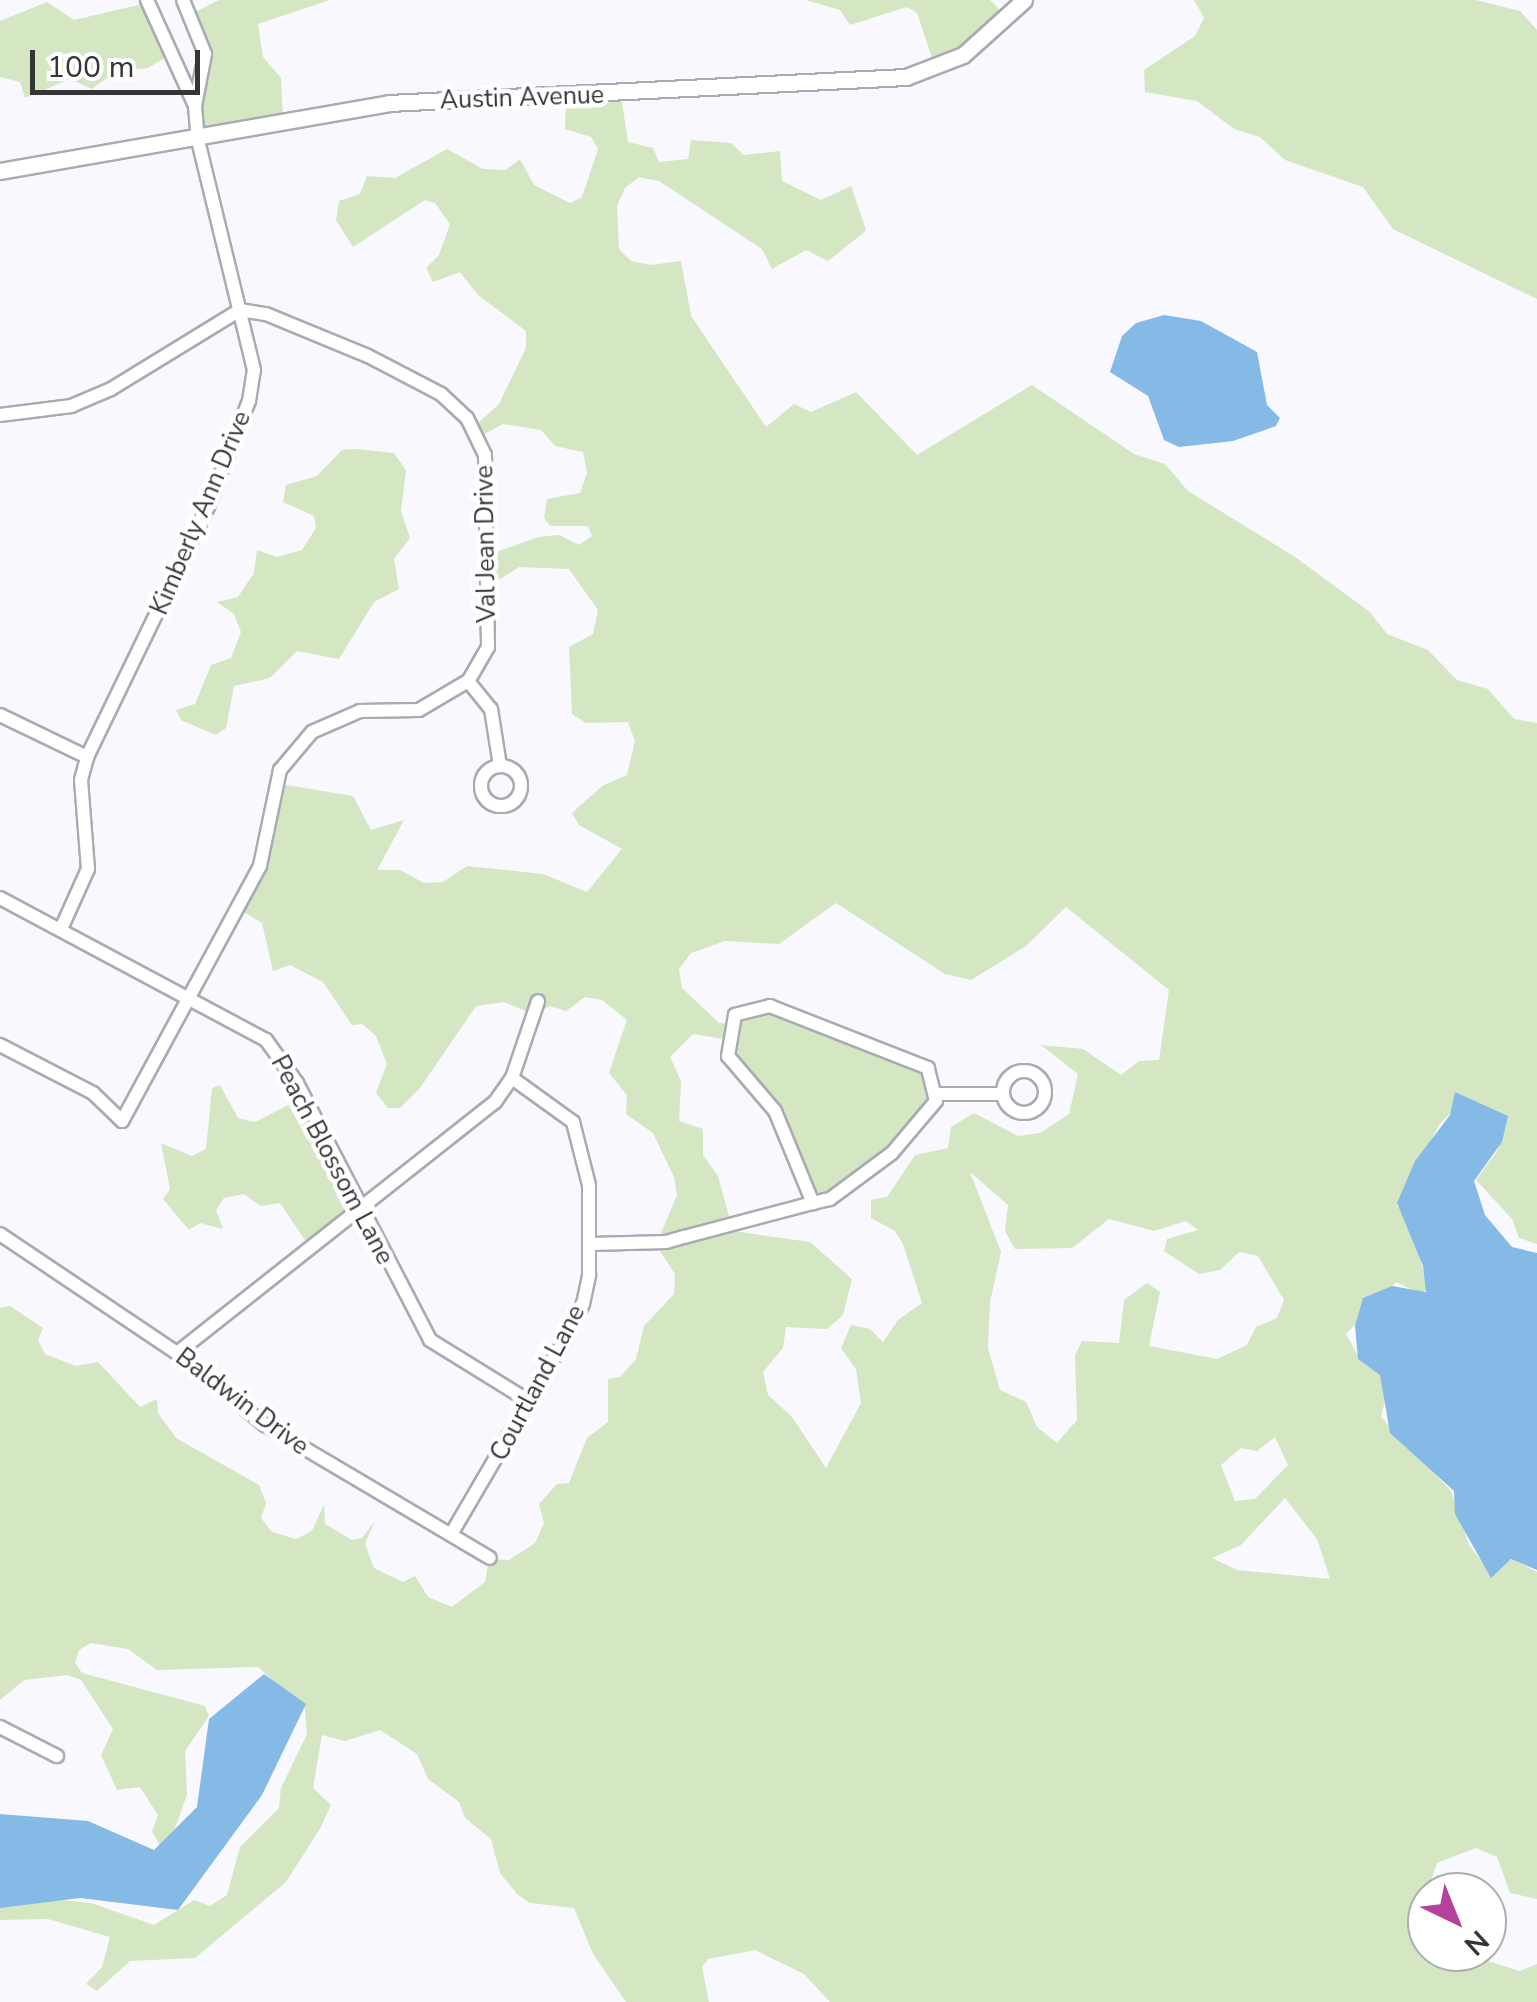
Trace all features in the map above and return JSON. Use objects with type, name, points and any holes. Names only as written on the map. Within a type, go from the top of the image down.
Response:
[{"type":"street","points":[[147,0],[196,106]]},
{"type":"street","points":[[183,0],[205,54],[196,106]]},
{"type":"street","name":"Austin Avenue","points":[[0,171],[198,141],[388,103],[906,77],[964,54],[1024,0]]},
{"type":"street","name":"Kimberly Ann Drive","points":[[87,758],[208,507],[249,401],[254,370],[198,141],[196,106]]},
{"type":"street","points":[[0,415],[71,406],[111,389],[216,319],[240,310]]},
{"type":"street","name":"Val Jean Drive","points":[[240,310],[266,314],[368,356],[442,394],[467,418],[485,455],[488,647],[468,681]]},
{"type":"street","points":[[0,1045],[93,1093],[122,1121],[192,1001],[260,866],[280,770],[312,732],[360,711],[419,710],[468,681],[490,709],[500,766]]},
{"type":"street","points":[[0,716],[87,758],[80,780],[88,870],[61,928]]},
{"type":"street","name":"Peach Blossom Lane","points":[[0,898],[192,1001],[281,1055],[430,1340],[527,1400]]},
{"type":"street","points":[[177,1353],[495,1102],[512,1078],[538,1001]]},
{"type":"street","points":[[591,1244],[666,1242],[830,1199],[892,1153],[936,1101],[928,1068],[770,1006],[736,1015],[728,1056],[775,1111],[813,1203]]},
{"type":"street","name":"Courtland Lane","points":[[453,1531],[584,1304],[591,1244],[588,1185],[573,1122],[512,1078]]},
{"type":"street","points":[[934,1094],[1002,1094]]},
{"type":"street","name":"Baldwin Drive","points":[[0,1234],[177,1353],[265,1425],[453,1531],[490,1558]]},
{"type":"street","points":[[0,1727],[57,1756]]},
{"type":"green space","points":[[219,0],[330,0],[258,24],[263,57],[281,78],[283,120],[201,142],[197,94],[206,53],[193,13]]},
{"type":"green space","points":[[806,0],[990,0],[1006,16],[935,67],[917,13],[907,7],[850,25],[840,10]]},
{"type":"green space","points":[[1194,0],[1476,0],[1520,11],[1537,30],[1537,299],[1393,229],[1363,187],[1285,160],[1260,137],[1234,129],[1197,101],[1145,92],[1144,70],[1195,36],[1204,18]]},
{"type":"green space","points":[[47,2],[74,20],[147,3],[168,56],[148,68],[115,72],[92,89],[70,79],[25,98],[20,82],[0,77],[0,21]]},
{"type":"green space","points":[[621,96],[628,142],[653,148],[659,162],[688,159],[691,140],[731,143],[744,155],[780,151],[782,181],[821,200],[851,186],[866,230],[828,261],[806,250],[772,269],[762,249],[659,181],[639,177],[625,188],[617,206],[619,249],[631,261],[651,265],[681,261],[691,316],[766,427],[794,404],[811,412],[856,392],[917,455],[1032,385],[1134,454],[1165,464],[1188,491],[1295,557],[1370,612],[1387,634],[1428,650],[1457,680],[1488,689],[1514,719],[1537,723],[1537,1244],[1519,1238],[1512,1219],[1476,1180],[1498,1150],[1502,1130],[1462,1101],[1439,1125],[1397,1206],[1420,1227],[1415,1238],[1428,1290],[1418,1293],[1396,1282],[1346,1334],[1357,1354],[1390,1380],[1381,1417],[1451,1491],[1469,1545],[1489,1571],[1513,1559],[1537,1572],[1537,1899],[1510,1893],[1507,1872],[1502,1872],[1497,1857],[1476,1848],[1437,1863],[1434,1872],[1407,1872],[1407,1972],[1507,1972],[1507,1967],[1520,1971],[1537,1964],[1537,2002],[830,2002],[804,1974],[755,1950],[708,1959],[702,1967],[709,2002],[626,2002],[593,1954],[574,1908],[530,1903],[517,1894],[500,1873],[491,1839],[465,1818],[459,1802],[428,1779],[417,1754],[380,1730],[345,1741],[322,1735],[313,1788],[331,1805],[321,1827],[286,1882],[195,1958],[130,1961],[97,1991],[86,1984],[102,1967],[110,1937],[48,1919],[0,1920],[0,1894],[91,1903],[154,1925],[194,1900],[210,1906],[227,1895],[240,1847],[279,1808],[281,1788],[307,1734],[305,1709],[258,1667],[157,1670],[128,1649],[91,1643],[79,1650],[75,1663],[82,1673],[205,1706],[209,1716],[185,1751],[187,1795],[171,1839],[160,1845],[152,1832],[158,1815],[140,1787],[117,1790],[101,1755],[113,1729],[81,1680],[67,1675],[24,1680],[0,1700],[0,1308],[10,1306],[43,1328],[38,1340],[45,1354],[76,1366],[98,1362],[140,1407],[157,1399],[158,1413],[176,1438],[259,1485],[266,1503],[261,1518],[272,1532],[296,1539],[312,1531],[324,1504],[325,1524],[352,1540],[362,1538],[375,1521],[365,1544],[374,1568],[403,1582],[415,1576],[428,1597],[452,1607],[485,1582],[489,1559],[509,1560],[535,1543],[544,1523],[539,1504],[557,1484],[569,1483],[587,1438],[608,1422],[608,1379],[620,1377],[636,1359],[644,1326],[674,1294],[675,1274],[656,1245],[677,1195],[674,1177],[653,1133],[626,1114],[627,1095],[609,1073],[627,1020],[602,1000],[585,997],[566,1011],[550,1006],[533,1014],[504,1002],[476,1006],[420,1088],[400,1108],[388,1108],[376,1093],[387,1064],[376,1036],[362,1024],[352,1025],[323,982],[290,965],[273,971],[262,923],[237,908],[263,850],[280,784],[353,796],[371,830],[404,820],[377,870],[400,870],[424,883],[443,882],[467,866],[543,874],[587,892],[622,849],[579,825],[572,813],[602,786],[627,775],[635,741],[628,722],[586,723],[572,714],[569,647],[593,634],[598,610],[569,569],[519,567],[491,585],[490,554],[539,537],[559,535],[579,545],[592,536],[588,526],[550,526],[544,518],[547,499],[580,493],[587,473],[583,452],[555,446],[541,430],[503,424],[479,437],[475,426],[499,404],[526,348],[526,331],[478,295],[460,272],[433,282],[426,268],[439,255],[450,224],[435,203],[425,200],[353,247],[336,220],[339,201],[360,194],[367,176],[395,178],[447,149],[483,169],[506,170],[520,159],[534,185],[570,203],[582,197],[598,149],[591,137],[565,129],[566,97]],"holes":[[[836,903],[945,974],[971,980],[1026,946],[1066,907],[1169,990],[1159,1060],[1139,1061],[1121,1075],[1083,1049],[1041,1045],[1078,1074],[1069,1114],[1040,1133],[1018,1136],[974,1113],[951,1127],[948,1148],[915,1155],[887,1197],[871,1200],[871,1218],[895,1231],[903,1244],[922,1303],[898,1320],[883,1342],[870,1329],[851,1325],[841,1348],[856,1369],[861,1403],[826,1468],[792,1417],[768,1395],[763,1372],[783,1348],[786,1327],[827,1329],[843,1315],[852,1279],[810,1242],[733,1231],[718,1176],[703,1155],[703,1129],[679,1121],[681,1081],[670,1057],[693,1034],[730,1040],[738,1075],[774,1110],[808,1200],[843,1187],[928,1114],[932,1091],[915,1064],[784,1014],[761,1010],[738,1025],[719,1023],[682,988],[679,969],[691,953],[725,941],[779,944]],[[970,1172],[1008,1205],[1005,1231],[1015,1249],[1072,1248],[1109,1219],[1154,1231],[1186,1221],[1198,1230],[1167,1239],[1164,1251],[1199,1274],[1220,1270],[1239,1252],[1258,1256],[1284,1300],[1277,1318],[1256,1327],[1247,1345],[1217,1359],[1149,1346],[1160,1292],[1147,1283],[1124,1300],[1119,1343],[1082,1341],[1075,1355],[1077,1420],[1057,1443],[1037,1427],[1026,1402],[1000,1390],[988,1348],[990,1302],[1001,1252]],[[1275,1437],[1288,1465],[1255,1499],[1235,1501],[1221,1465],[1241,1448],[1257,1451]],[[1285,1498],[1317,1539],[1330,1579],[1237,1570],[1212,1558],[1241,1545]]]},
{"type":"green space","points":[[342,450],[394,453],[406,470],[401,511],[410,538],[394,559],[399,589],[374,602],[339,659],[297,651],[270,678],[234,686],[226,728],[216,735],[181,720],[176,710],[195,704],[211,665],[231,658],[241,632],[234,614],[217,602],[238,597],[254,573],[257,550],[277,557],[302,550],[316,528],[314,516],[283,502],[286,485],[317,476]]},
{"type":"green space","points":[[220,1085],[238,1118],[255,1122],[304,1097],[361,1208],[309,1246],[280,1203],[261,1206],[244,1194],[224,1198],[216,1210],[223,1229],[200,1223],[189,1230],[163,1199],[170,1189],[161,1143],[192,1156],[206,1149],[212,1088]]},
{"type":"water","points":[[1164,315],[1201,321],[1257,352],[1267,405],[1280,418],[1276,426],[1233,441],[1179,447],[1164,440],[1148,396],[1110,372],[1122,336],[1136,323]]},
{"type":"water","points":[[1455,1092],[1508,1116],[1502,1142],[1474,1181],[1485,1215],[1512,1247],[1537,1253],[1537,1570],[1511,1559],[1491,1578],[1455,1514],[1454,1491],[1390,1433],[1380,1375],[1358,1359],[1355,1326],[1363,1298],[1392,1286],[1426,1292],[1423,1266],[1397,1203],[1415,1161],[1450,1115]]},
{"type":"water","points":[[264,1674],[306,1704],[262,1795],[178,1910],[80,1898],[0,1908],[0,1814],[88,1821],[154,1850],[197,1807],[209,1719]]}]
